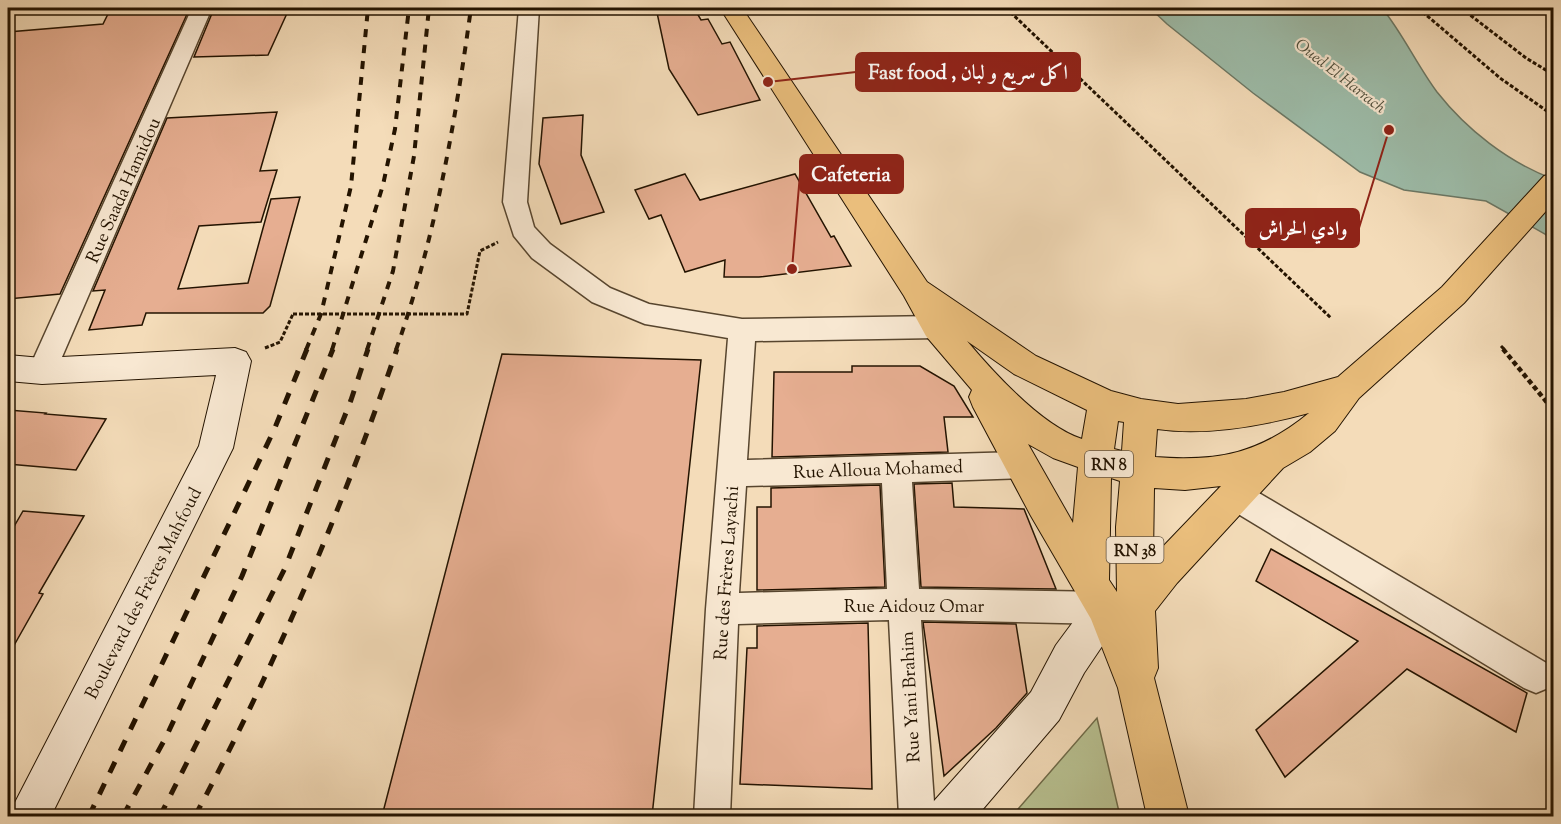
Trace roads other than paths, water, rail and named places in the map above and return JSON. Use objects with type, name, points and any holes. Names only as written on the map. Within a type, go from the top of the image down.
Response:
[{"type":"main road","name":"RN 8","points":[[731,8],[915,288],[937,327],[969,366],[1040,434],[1065,448],[1136,471],[1185,475],[1230,470],[1271,457],[1298,442],[1323,421],[1348,388],[1453,295],[1554,183]]},
{"type":"main road","name":"RN 8","points":[[915,288],[1025,365],[1104,403],[1141,413],[1178,418],[1246,413],[1284,406],[1348,388]]},
{"type":"main road","points":[[969,366],[1022,465],[1111,600],[1164,571],[1271,457]]},
{"type":"main road","name":"RN 38","points":[[1104,403],[1094,459],[1111,600],[1138,688],[1167,811]]},
{"type":"main road","name":"RN 38","points":[[1111,600],[1134,527],[1141,413]]},
{"type":"street","name":"Rue Saada Hamidou","points":[[42,371],[202,8]]},
{"type":"street","points":[[529,8],[515,202],[523,230],[541,251],[601,296],[645,314],[742,330],[937,327]]},
{"type":"street","name":"Rue des Frères Layachi","points":[[715,814],[722,609],[742,330]]},
{"type":"street","name":"Boulevard des Frères Mahfoud","points":[[29,816],[216,448],[235,362],[42,371]]},
{"type":"street","points":[[8,368],[42,371]]},
{"type":"street","name":"Rue Alloua Mohamed","points":[[733,472],[896,470],[1022,465]]},
{"type":"street","name":"Rue Yani Brahim","points":[[896,470],[917,816]]},
{"type":"street","points":[[1236,496],[1536,676]]},
{"type":"street","points":[[949,816],[1045,706],[1070,659],[1111,600]]},
{"type":"street","name":"Rue Aidouz Omar","points":[[722,609],[1111,600]]},
{"type":"water","name":"Oued El Harrach","points":[[1150,8],[1382,8],[1437,92],[1461,119],[1504,154],[1553,179],[1553,242],[1545,234],[1486,201],[1404,190],[1360,172],[1253,93]]},
{"type":"railway","points":[[306,350],[321,314],[351,186],[368,8]]},
{"type":"railway","points":[[332,350],[383,185],[395,129],[409,8]]},
{"type":"railway","points":[[367,350],[393,271],[414,156],[429,8]]},
{"type":"railway","points":[[396,350],[433,224],[451,138],[471,8]]},
{"type":"railway","points":[[89,816],[274,430],[307,349]]},
{"type":"railway","points":[[123,816],[166,737],[242,576],[333,349]]},
{"type":"railway","points":[[160,816],[285,568],[351,400],[368,349]]},
{"type":"railway","points":[[195,816],[280,645],[330,528],[397,349]]},
{"type":"place","name":"Fast food , اكل سريع و لبان","points":[[768,82]]},
{"type":"place","name":"وادي الحراش","points":[[1389,130]]},
{"type":"place","name":"Cafeteria","points":[[792,269]]}]
